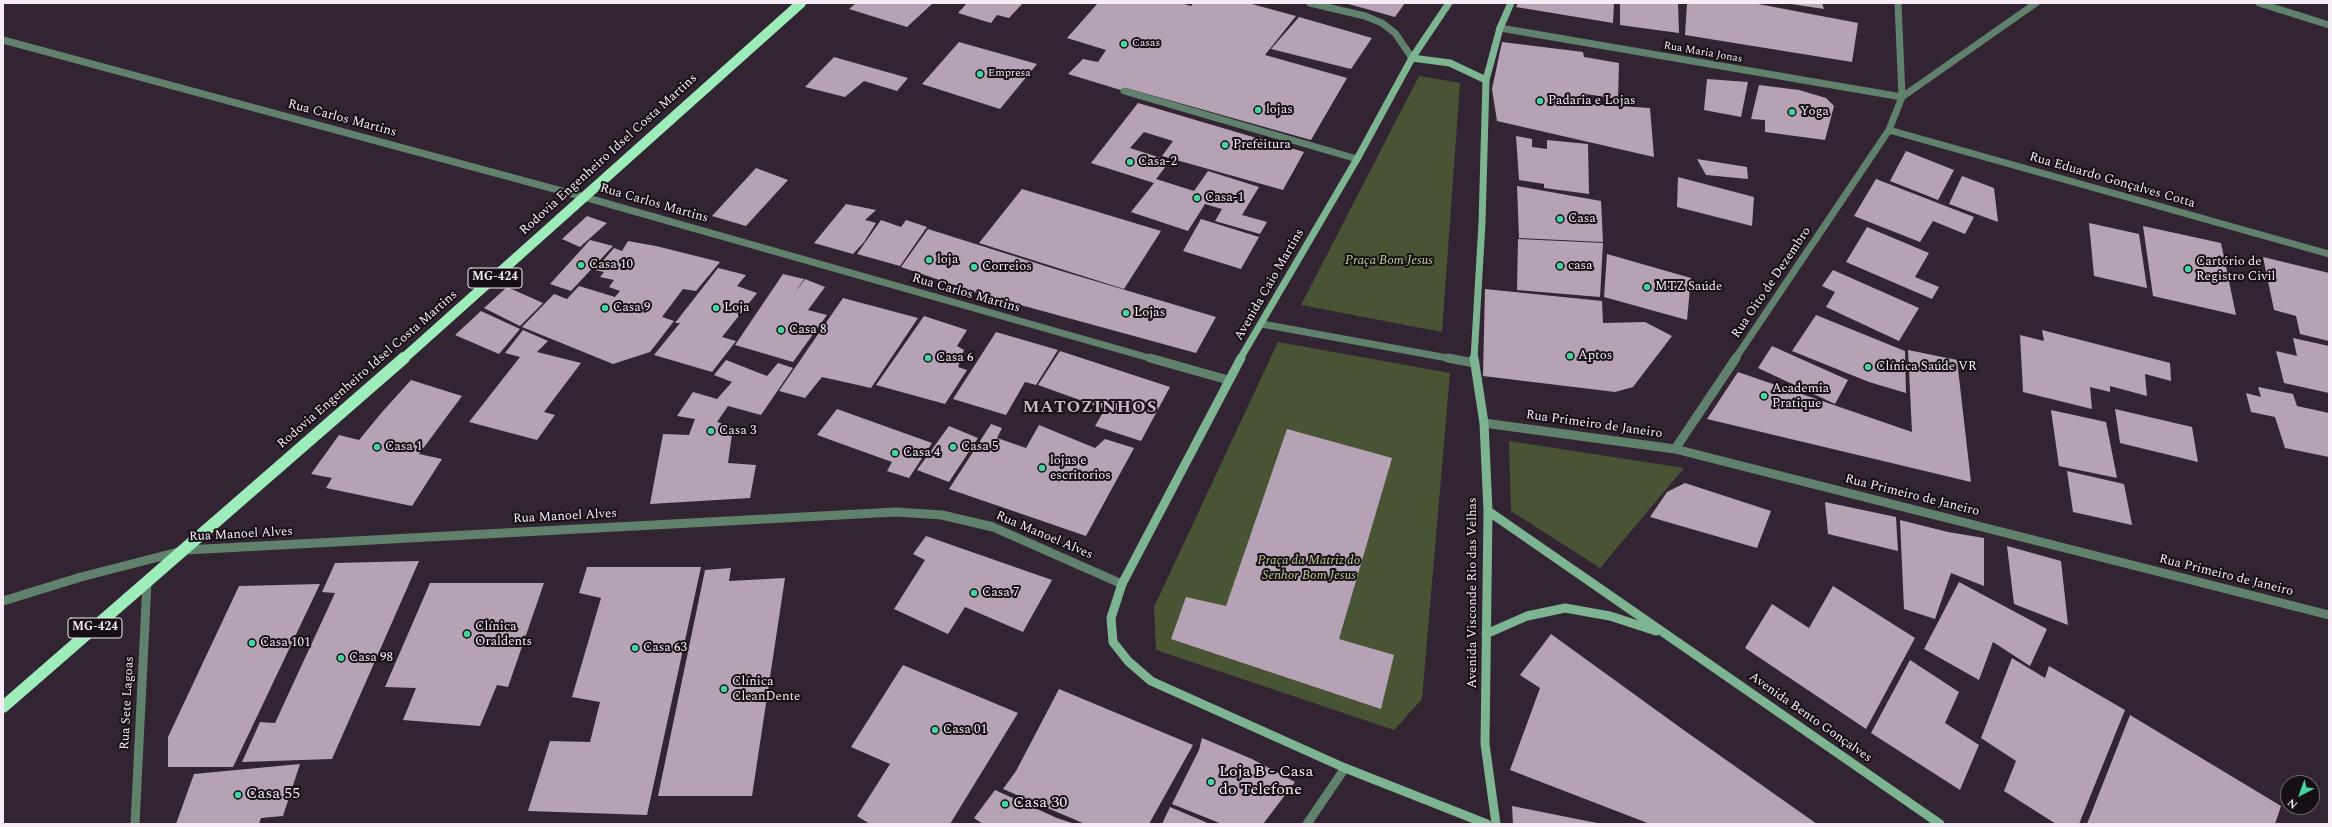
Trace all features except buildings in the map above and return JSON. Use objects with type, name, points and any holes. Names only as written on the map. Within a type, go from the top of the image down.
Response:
[{"type":"highway","name":"Rodovia Engenheiro Idsel Costa Martins","points":[[3,707],[186,550],[489,284],[584,196],[801,3]]},
{"type":"main road","name":"Avenida Caio Martins","points":[[1449,3],[1412,58],[1357,159],[1228,380],[1122,584],[1111,618],[1113,642],[1128,661],[1150,681],[1345,768],[1487,824]]},
{"type":"main road","points":[[1474,363],[1482,223],[1486,80],[1500,28],[1511,3]]},
{"type":"main road","points":[[1412,58],[1431,59],[1450,63],[1486,80]]},
{"type":"main road","name":"Avenida Visconde Rio das Velhas","points":[[1474,363],[1484,423],[1488,511],[1485,744],[1496,824]]},
{"type":"main road","name":"Avenida Bento Gonçalves","points":[[1488,511],[1940,824]]},
{"type":"main road","name":"Avenida Bento Gonçalves","points":[[1486,634],[1527,616],[1565,608],[1610,616],[1664,634]]},
{"type":"street","points":[[1310,3],[1365,16],[1382,23],[1395,33],[1412,58]]},
{"type":"street","points":[[1898,3],[1902,97]]},
{"type":"street","points":[[1902,97],[2036,3]]},
{"type":"street","points":[[2259,3],[2329,25]]},
{"type":"street","name":"Rua Maria Jonas","points":[[1500,28],[1902,97]]},
{"type":"street","name":"Rua Carlos Martins","points":[[3,40],[584,196],[884,284],[1228,380]]},
{"type":"street","points":[[1124,91],[1357,159]]},
{"type":"street","name":"Rua Oito de Dezembro","points":[[1675,449],[1889,130],[1902,97]]},
{"type":"street","name":"Rua Eduardo Gonçalves Cotta","points":[[1889,130],[2329,254]]},
{"type":"street","points":[[1262,324],[1474,363]]},
{"type":"street","name":"Rua Primeiro de Janeiro","points":[[1484,423],[1675,449],[2329,615]]},
{"type":"street","name":"Rua Manoel Alves","points":[[3,601],[81,577],[186,550],[896,512],[942,515],[993,527],[1122,584]]},
{"type":"street","name":"Rua Sete Lagoas","points":[[135,824],[147,583]]},
{"type":"street","points":[[1307,824],[1345,768]]},
{"type":"green space","name":"Praça Bom Jesus","points":[[1419,76],[1460,83],[1442,332],[1301,305]]},
{"type":"green space","name":"Praça da Matriz do Senhor Bom Jesus","points":[[1278,342],[1450,373],[1422,699],[1394,730],[1156,650],[1154,607]]},
{"type":"green space","points":[[1509,441],[1684,468],[1600,568],[1511,511]]},
{"type":"place","name":"Casas","points":[[1124,44]]},
{"type":"place","name":"Empresa","points":[[980,74]]},
{"type":"place","name":"Padaria e Lojas","points":[[1540,101]]},
{"type":"place","name":"lojas","points":[[1258,110]]},
{"type":"place","name":"Yoga","points":[[1792,112]]},
{"type":"place","name":"Prefeitura","points":[[1225,145]]},
{"type":"place","name":"Casa-2","points":[[1130,162]]},
{"type":"place","name":"Casa-1","points":[[1197,198]]},
{"type":"place","name":"Casa","points":[[1560,219]]},
{"type":"place","name":"loja","points":[[929,260]]},
{"type":"place","name":"Casa 10","points":[[581,265]]},
{"type":"place","name":"casa","points":[[1560,266]]},
{"type":"place","name":"Correios","points":[[974,267]]},
{"type":"place","name":"Cartório de Registro Civil","points":[[2188,269]]},
{"type":"place","name":"MTZ Saúde","points":[[1647,287]]},
{"type":"place","name":"Casa 9","points":[[605,308]]},
{"type":"place","name":"Loja","points":[[716,308]]},
{"type":"place","name":"Lojas","points":[[1126,313]]},
{"type":"place","name":"Casa 8","points":[[781,330]]},
{"type":"place","name":"Aptos","points":[[1570,356]]},
{"type":"place","name":"Casa 6","points":[[928,358]]},
{"type":"place","name":"Clínica Saúde VR","points":[[1868,367]]},
{"type":"place","name":"Academia Pratique","points":[[1764,396]]},
{"type":"place","name":"Casa 3","points":[[711,431]]},
{"type":"place","name":"Casa 1","points":[[377,447]]},
{"type":"place","name":"Casa 5","points":[[953,447]]},
{"type":"place","name":"Casa 4","points":[[895,453]]},
{"type":"place","name":"lojas e escritorios","points":[[1042,468]]},
{"type":"place","name":"Casa 7","points":[[974,593]]},
{"type":"place","name":"Clínica Oraldents","points":[[467,634]]},
{"type":"place","name":"Casa 101","points":[[252,643]]},
{"type":"place","name":"Casa 63","points":[[635,648]]},
{"type":"place","name":"Casa 98","points":[[341,658]]},
{"type":"place","name":"Clínica CleanDente","points":[[724,689]]},
{"type":"place","name":"Casa 01","points":[[935,730]]},
{"type":"place","name":"Loja B - Casa do Telefone","points":[[1211,782]]},
{"type":"place","name":"Casa 55","points":[[238,795]]},
{"type":"place","name":"Casa 30","points":[[1005,804]]},
{"type":"district","name":"MATOZINHOS","points":[[1090,409]]}]
